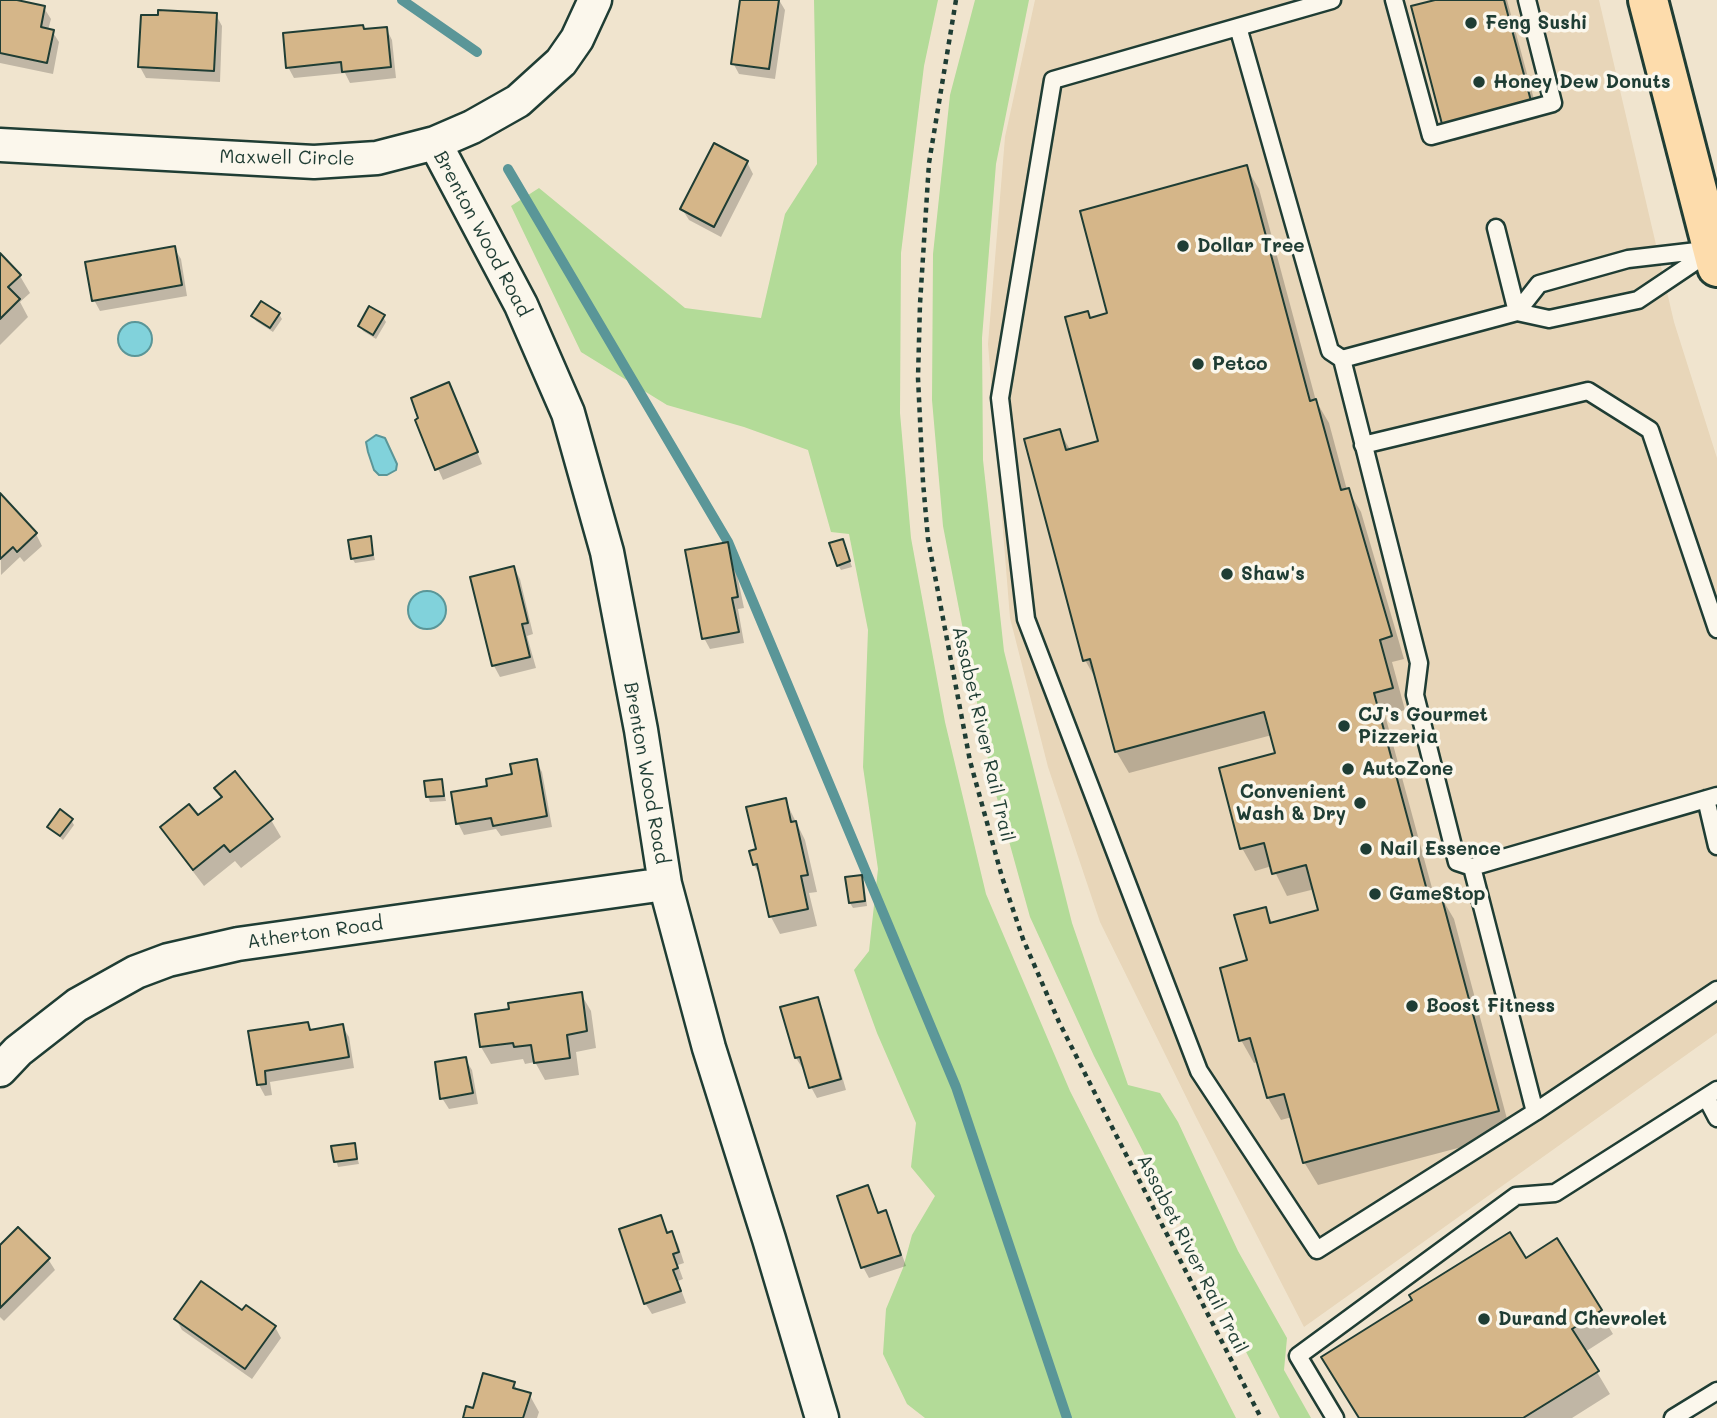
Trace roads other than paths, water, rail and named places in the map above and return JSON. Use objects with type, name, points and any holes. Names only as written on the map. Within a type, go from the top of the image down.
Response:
[{"type":"main road","points":[[1648,0],[1716,255]]},
{"type":"street","name":"Maxwell Circle","points":[[0,145],[314,162],[377,158],[435,144],[472,127],[517,101],[561,62],[577,39],[595,0]]},
{"type":"street","name":"Brenton Wood Road","points":[[435,144],[521,305],[568,413],[607,552],[665,884],[709,1048],[822,1418]]},
{"type":"street","name":"Atherton Road","points":[[0,1070],[18,1051],[77,1005],[136,972],[191,954],[272,939],[665,884]]},
{"type":"lane","points":[[1332,0],[1053,80],[1000,398],[1026,619],[1199,1071],[1317,1250],[1535,1112],[1717,990]]},
{"type":"lane","points":[[1394,0],[1430,136],[1553,103],[1527,0]]},
{"type":"lane","points":[[1238,27],[1330,351],[1342,359],[1419,663],[1415,695],[1457,862],[1472,867],[1712,797],[1717,846]]},
{"type":"lane","points":[[1496,228],[1517,313]]},
{"type":"lane","points":[[1342,359],[1517,313],[1549,319],[1638,300],[1716,255]]},
{"type":"lane","points":[[1517,313],[1539,284],[1628,259],[1716,255]]},
{"type":"lane","points":[[1363,445],[1588,391],[1650,430],[1717,629]]},
{"type":"lane","points":[[1472,867],[1535,1112]]},
{"type":"lane","points":[[1335,1418],[1298,1356],[1516,1196],[1555,1193],[1711,1094],[1717,1118]]},
{"type":"lane","points":[[1673,1418],[1717,1391]]},
{"type":"water","points":[[135,322],[147,327],[152,339],[147,351],[135,356],[123,351],[118,339],[123,327]]},
{"type":"water","points":[[376,435],[385,438],[397,464],[396,470],[387,475],[379,475],[374,470],[368,452],[366,442]]},
{"type":"water","points":[[427,591],[441,596],[446,610],[441,624],[427,629],[413,624],[408,610],[413,596]]},
{"type":"waterway","points":[[402,0],[477,52]]},
{"type":"waterway","points":[[508,169],[728,542],[956,1087],[1067,1418]]},
{"type":"place","name":"Feng Sushi","points":[[1471,23]]},
{"type":"place","name":"Honey Dew Donuts","points":[[1479,82]]},
{"type":"place","name":"Dollar Tree","points":[[1183,246]]},
{"type":"place","name":"Petco","points":[[1198,364]]},
{"type":"place","name":"Shaw's","points":[[1227,574]]},
{"type":"place","name":"CJ's Gourmet Pizzeria","points":[[1344,726]]},
{"type":"place","name":"AutoZone","points":[[1348,769]]},
{"type":"place","name":"Convenient Wash & Dry","points":[[1360,803]]},
{"type":"place","name":"Nail Essence","points":[[1366,849]]},
{"type":"place","name":"GameStop","points":[[1375,894]]},
{"type":"place","name":"Boost Fitness","points":[[1412,1006]]},
{"type":"place","name":"Durand Chevrolet","points":[[1484,1319]]}]
